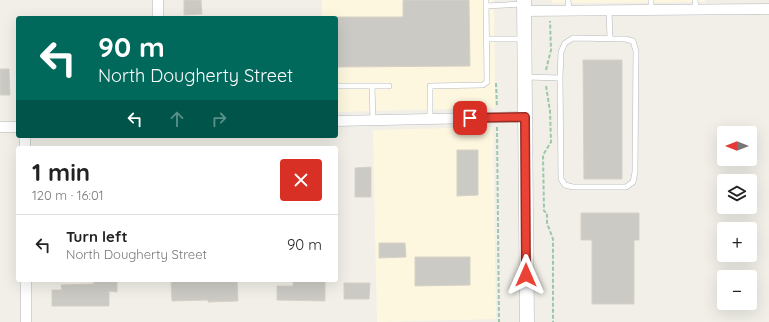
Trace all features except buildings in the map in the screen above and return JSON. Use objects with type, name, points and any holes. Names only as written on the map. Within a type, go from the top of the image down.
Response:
[{"type":"main road","points":[[524,5],[527,322]]},
{"type":"street","points":[[158,0],[158,16]]},
{"type":"street","points":[[524,5],[550,11],[568,5],[609,10],[651,5],[695,5],[769,9]]},
{"type":"street","points":[[338,121],[525,117]]},
{"type":"street","points":[[0,127],[16,127]]},
{"type":"street","points":[[26,282],[26,322]]},
{"type":"lane","points":[[430,119],[430,86],[483,85],[487,82],[486,3],[524,5]]},
{"type":"lane","points":[[609,10],[610,39]]},
{"type":"lane","points":[[573,38],[625,39],[633,41],[636,51],[635,172],[633,182],[626,187],[573,187],[566,185],[561,179],[560,78],[561,52],[566,43],[573,38]]},
{"type":"lane","points":[[486,39],[524,39]]},
{"type":"lane","points":[[525,77],[560,78]]},
{"type":"lane","points":[[338,86],[389,86]]},
{"type":"lane","points":[[372,86],[373,120]]},
{"type":"path","points":[[550,11],[551,50],[546,63],[550,142],[543,155],[544,211],[548,213],[548,223],[553,239],[553,322]]},
{"type":"path","points":[[496,78],[499,322]]},
{"type":"shaded area","points":[[322,0],[494,0],[495,108],[338,112],[338,16],[322,16]]},
{"type":"shaded area","points":[[552,0],[705,0],[705,2],[552,3]]},
{"type":"shaded area","points":[[493,127],[496,319],[377,322],[373,130]]},
{"type":"route","points":[[470,118],[525,117],[526,275]]}]
